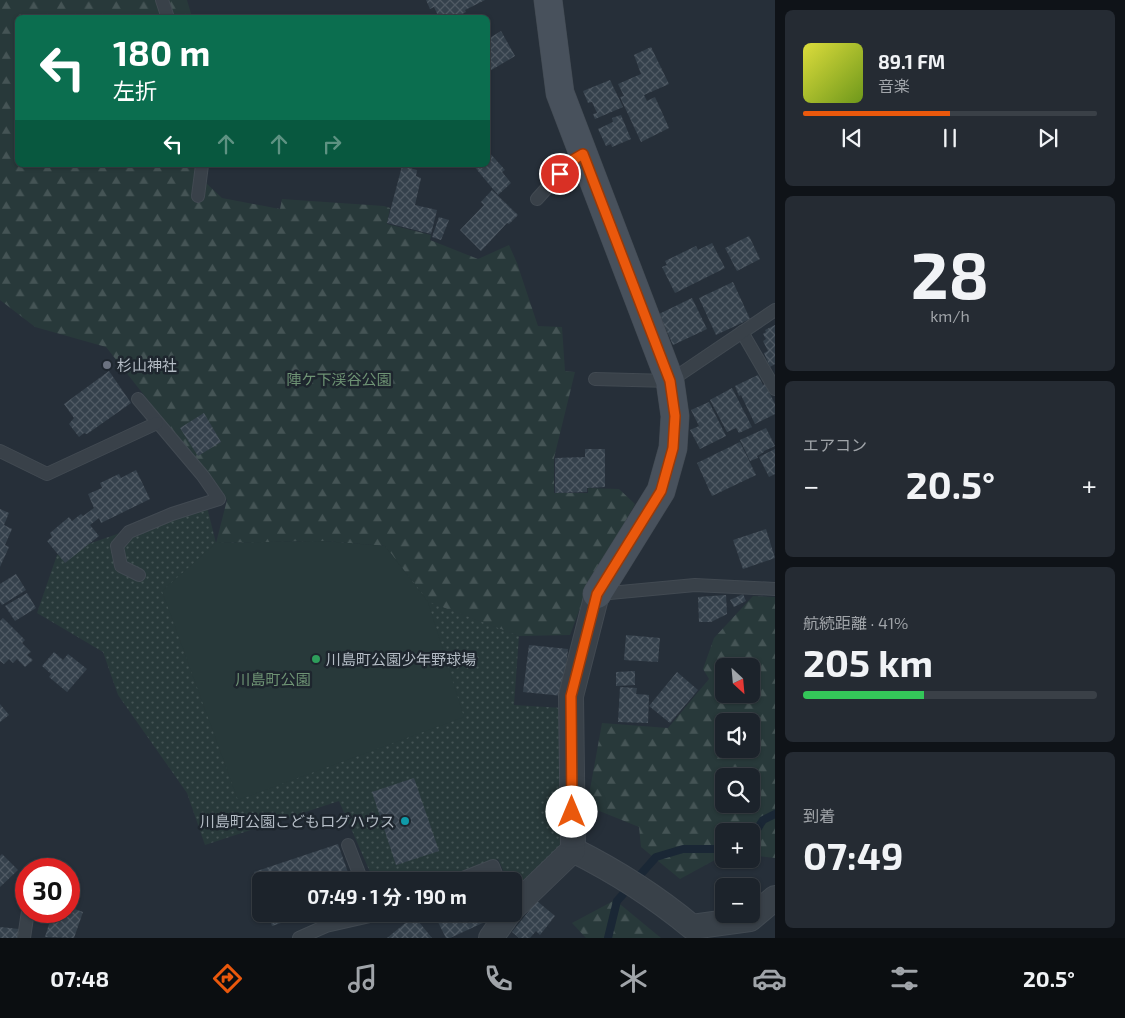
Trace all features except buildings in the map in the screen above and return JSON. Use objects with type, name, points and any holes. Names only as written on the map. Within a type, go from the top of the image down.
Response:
[{"type":"street","points":[[522,899],[572,850],[571,696],[597,594],[661,491],[673,448],[675,416],[670,381],[560,93],[548,0]]},
{"type":"street","points":[[572,850],[601,864],[668,907],[692,927],[750,919],[775,898]]},
{"type":"street","points":[[491,938],[502,922]]},
{"type":"lane","points":[[162,0],[167,15]]},
{"type":"lane","points":[[537,199],[571,161],[583,154]]},
{"type":"lane","points":[[198,196],[202,167]]},
{"type":"lane","points":[[595,379],[670,381],[775,310]]},
{"type":"lane","points":[[742,332],[775,390]]},
{"type":"lane","points":[[138,399],[220,499],[172,514],[129,532],[118,546],[121,566],[139,575]]},
{"type":"lane","points":[[0,451],[47,474],[157,423]]},
{"type":"lane","points":[[597,594],[695,585],[775,589]]},
{"type":"lane","points":[[348,845],[358,872]]},
{"type":"lane","points":[[477,872],[492,866],[495,872]]},
{"type":"lane","points":[[299,938],[326,926],[342,922]]},
{"type":"lane","points":[[24,938],[26,923]]},
{"type":"green space","name":"陣ケ下渓谷公園","points":[[0,0],[187,0],[191,15],[15,15],[15,167],[207,167],[206,183],[222,198],[280,209],[282,199],[384,206],[390,208],[387,224],[431,235],[430,240],[478,259],[509,245],[538,326],[562,327],[565,371],[575,372],[554,458],[554,493],[588,493],[588,488],[619,489],[635,504],[586,592],[570,635],[519,636],[428,602],[385,546],[323,541],[216,543],[227,500],[106,347],[35,327],[0,300]]},
{"type":"green space","name":"川島町公園","points":[[206,503],[216,543],[323,541],[385,546],[429,602],[519,636],[514,705],[563,708],[565,850],[522,886],[522,872],[504,872],[498,859],[464,872],[370,872],[339,801],[205,845],[187,793],[118,695],[103,652],[37,613],[57,555]]},
{"type":"green space","name":"川島町公園少年野球場","points":[[323,541],[385,546],[428,602],[464,717],[238,800],[162,591],[216,543]]},
{"type":"green space","points":[[753,596],[775,597],[775,858],[760,856],[760,823],[715,823],[715,860],[680,879],[641,847],[639,827],[587,806],[602,723],[668,728],[709,679],[703,669],[714,638]]},
{"type":"green space","points":[[615,900],[661,938],[586,938],[572,923]]},
{"type":"waterway","points":[[760,825],[763,820],[775,814]]},
{"type":"waterway","points":[[608,938],[617,901],[656,857],[683,849],[715,849]]},
{"type":"place","name":"杉山神社","points":[[107,365]]},
{"type":"place","name":"川島町公園少年野球場","points":[[316,659]]},
{"type":"place","name":"川島町公園こどもログハウス","points":[[405,821]]},
{"type":"route","points":[[560,174],[571,161],[583,154],[670,381],[675,416],[673,448],[661,491],[597,594],[571,696],[572,812]]}]
